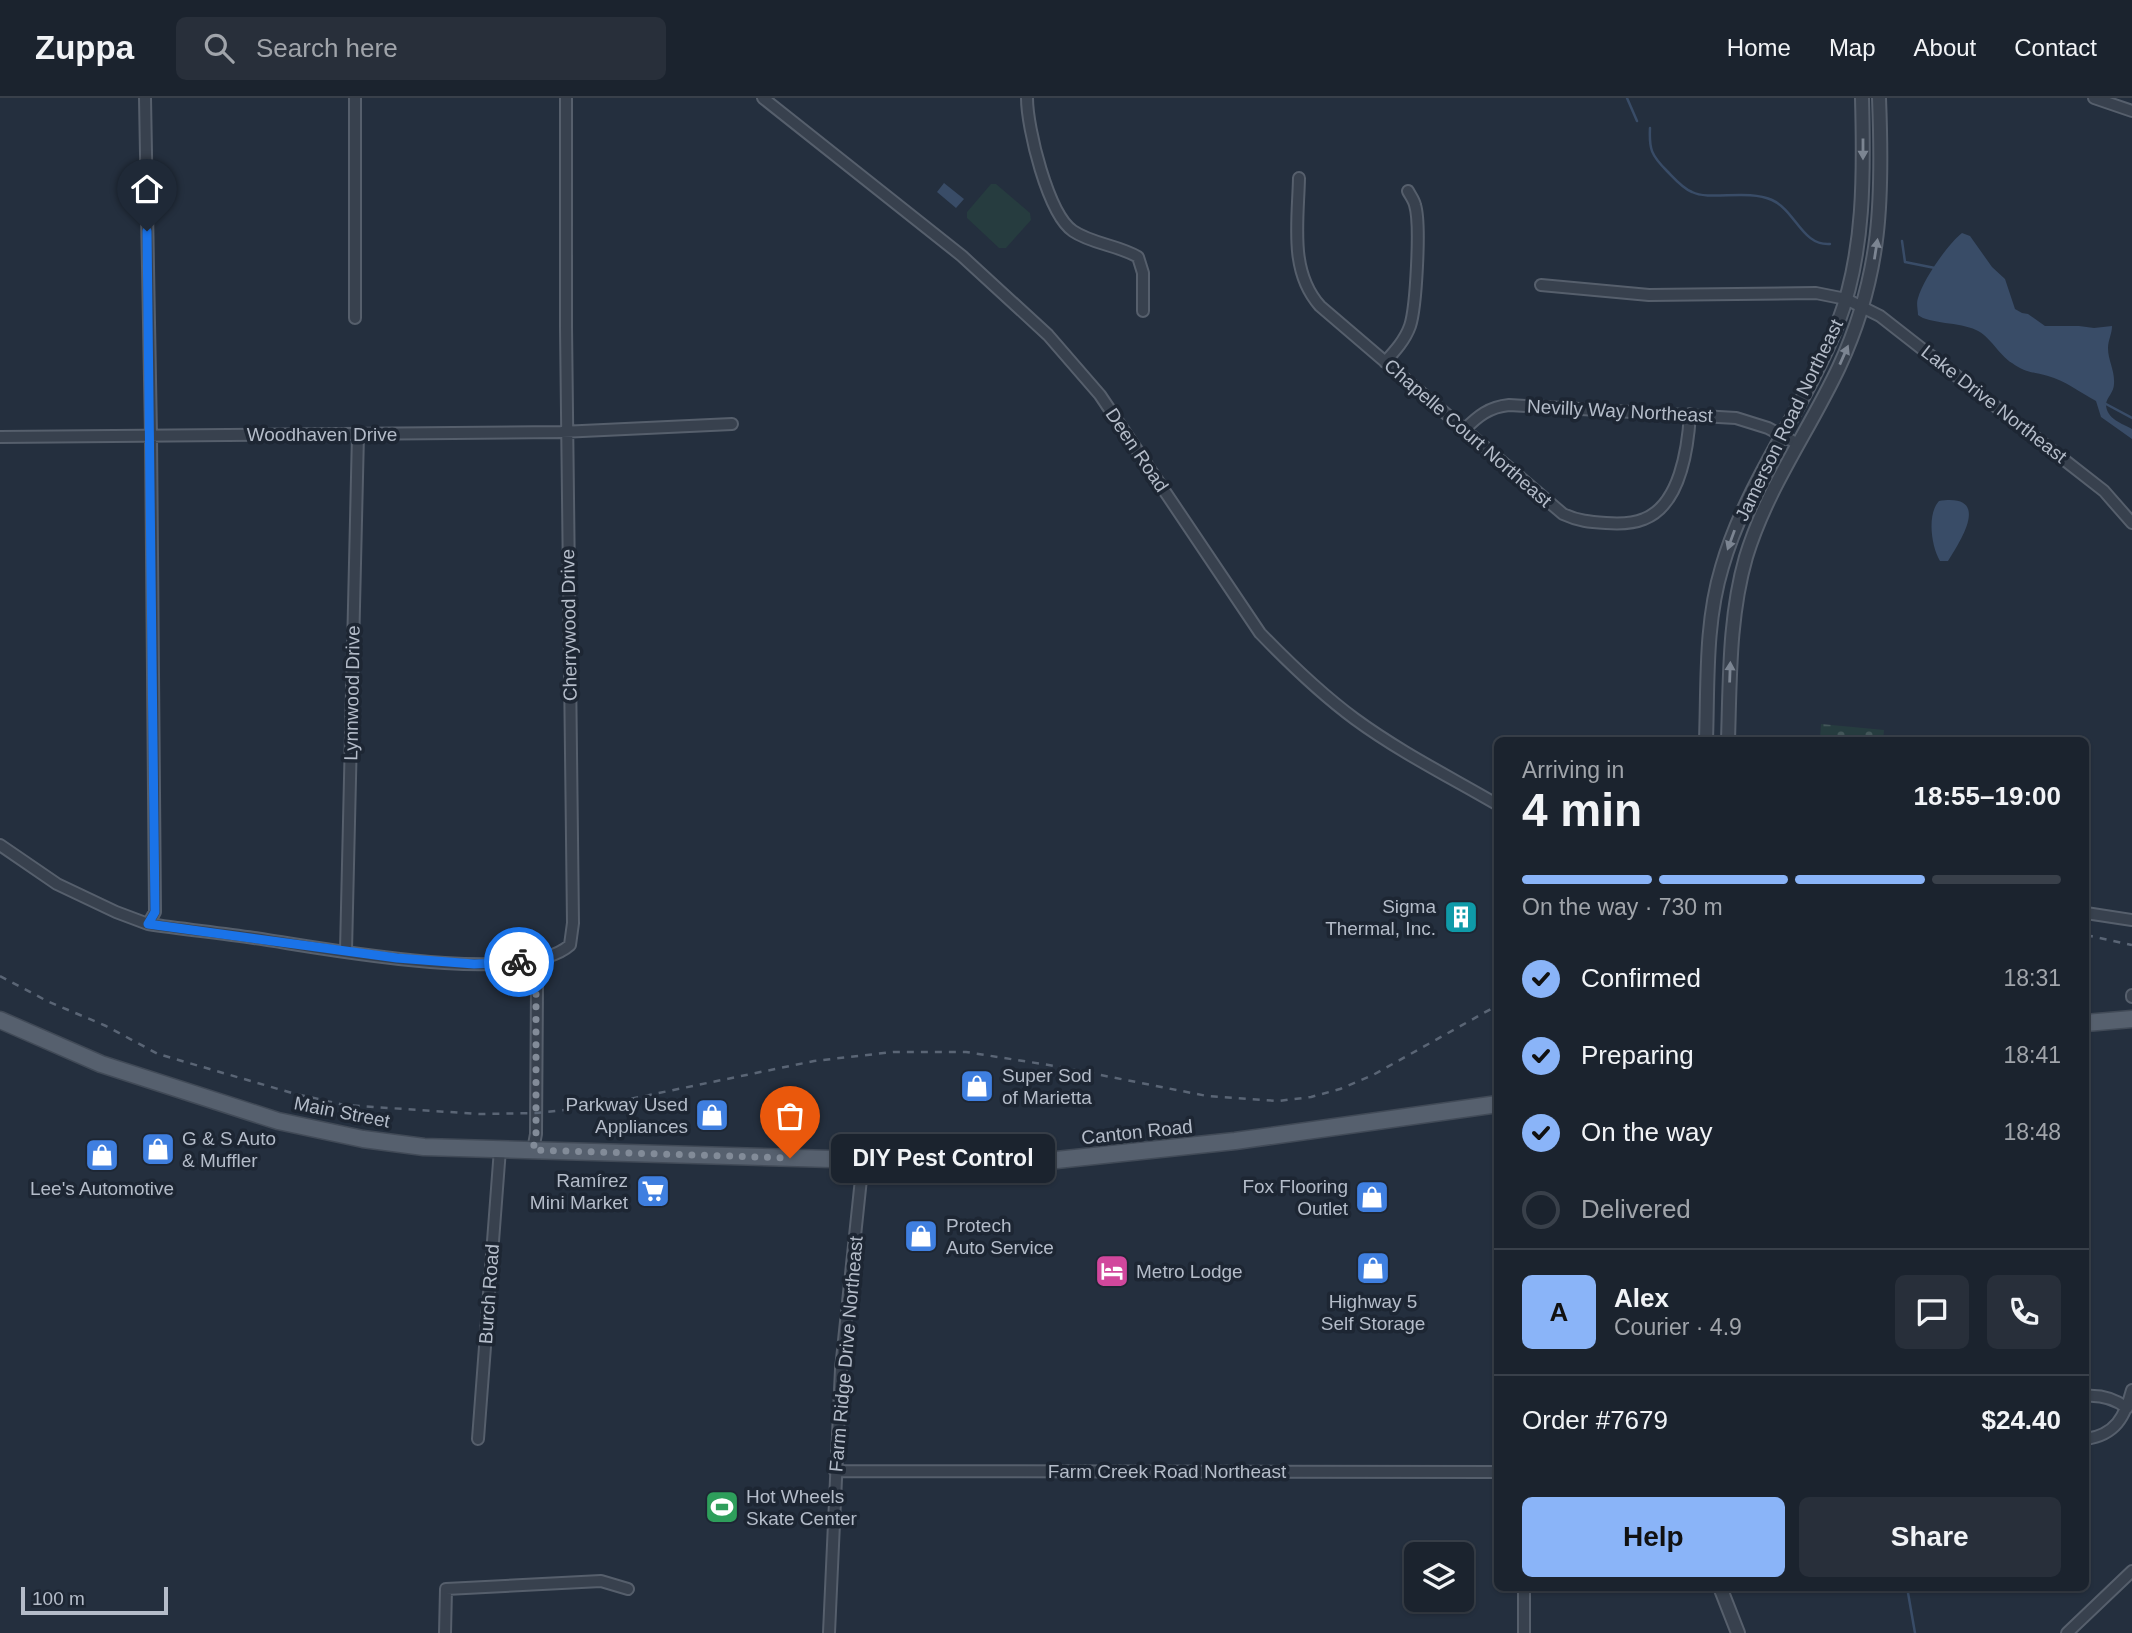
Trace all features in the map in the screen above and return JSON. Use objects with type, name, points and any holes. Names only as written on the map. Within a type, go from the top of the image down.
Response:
[{"type":"main road","points":[[2089,1023],[2132,1019]]},
{"type":"main road","name":"Main Street","points":[[0,1020],[112,1068],[278,1121],[363,1139],[424,1147],[693,1155]]},
{"type":"main road","name":"Canton Road","points":[[693,1155],[1000,1163],[1074,1160],[1235,1141],[1494,1105]]},
{"type":"street","points":[[145,98],[155,912],[148,924]]},
{"type":"street","points":[[355,98],[355,318]]},
{"type":"street","name":"Cherrywood Drive","points":[[535,960],[562,951],[570,945],[573,923],[566,98]]},
{"type":"street","name":"Deen Road","points":[[763,98],[962,256],[1048,335],[1100,395],[1260,633],[1273,646],[1355,719],[1394,745],[1494,803]]},
{"type":"street","points":[[1027,98],[1032,137],[1054,208],[1065,225],[1074,232],[1125,249],[1138,257],[1143,273],[1143,311]]},
{"type":"street","name":"Jamerson Road Northeast","points":[[1706,737],[1709,642],[1717,584],[1740,516],[1821,360],[1846,299],[1860,222],[1862,98]]},
{"type":"street","name":"Jamerson Road Northeast","points":[[1728,737],[1731,647],[1740,582],[1752,539],[1767,501],[1839,366],[1863,307],[1880,224],[1880,98]]},
{"type":"street","points":[[2094,98],[2132,111]]},
{"type":"street","name":"Chapelle Court Northeast","points":[[1299,178],[1297,254],[1304,284],[1320,306],[1563,514],[1588,522],[1620,524],[1645,519],[1662,506],[1669,496],[1683,456],[1690,414]]},
{"type":"street","points":[[1385,362],[1405,336],[1413,309],[1417,220],[1415,204],[1408,191]]},
{"type":"street","name":"Lake Drive Northeast","points":[[1541,285],[1649,295],[1816,293],[1846,299],[1890,323],[2075,467],[2104,491],[2132,523]]},
{"type":"street","name":"Nevilly Way Northeast","points":[[1464,430],[1491,408],[1509,405],[1736,418],[1782,435],[1798,444]]},
{"type":"street","name":"Woodhaven Drive","points":[[0,437],[561,432],[732,424]]},
{"type":"street","name":"Lynnwood Drive","points":[[345,951],[358,434]]},
{"type":"street","points":[[0,845],[57,884],[148,924],[345,951],[474,964],[535,960],[536,1134],[533,1150]]},
{"type":"street","points":[[2089,913],[2132,920]]},
{"type":"street","name":"Burch Road","points":[[478,1439],[500,1149]]},
{"type":"street","name":"Farm Ridge Drive Northeast","points":[[829,1633],[841,1369],[863,1160]]},
{"type":"street","points":[[2089,1438],[2110,1432],[2123,1418],[2132,1390]]},
{"type":"street","points":[[2089,1396],[2110,1399],[2127,1408]]},
{"type":"street","name":"Farm Creek Road Northeast","points":[[835,1471],[1494,1472]]},
{"type":"street","points":[[2067,1633],[2132,1571]]},
{"type":"street","points":[[445,1633],[446,1588],[601,1581],[628,1589]]},
{"type":"street","points":[[1524,1591],[1524,1633]]},
{"type":"street","points":[[1722,1591],[1738,1633]]},
{"type":"green space","points":[[991,184],[996,184],[1030,213],[1031,220],[1006,248],[999,248],[967,218],[967,212]]},
{"type":"green space","points":[[1821,724],[1884,730],[1883,737],[1820,737]]},
{"type":"water","points":[[944,183],[964,199],[956,208],[937,192]]},
{"type":"water","points":[[1962,233],[1970,236],[1992,267],[2005,279],[2015,309],[2045,326],[2112,326],[2108,348],[2114,384],[2106,404],[2109,414],[2132,429],[2132,439],[2101,417],[2096,401],[2060,380],[2017,366],[2007,360],[1981,333],[1969,327],[1929,320],[1918,315],[1917,300],[1925,282],[1943,254]]},
{"type":"water","points":[[1955,500],[1965,504],[1969,511],[1965,531],[1948,561],[1940,561],[1933,539],[1933,514],[1939,501]]},
{"type":"waterway","points":[[1627,98],[1637,121]]},
{"type":"waterway","points":[[1650,128],[1654,156],[1685,188],[1709,196],[1751,195],[1772,200],[1780,205],[1812,240],[1830,244]]},
{"type":"waterway","points":[[1902,241],[1905,262],[1935,268]]},
{"type":"waterway","points":[[2106,404],[2132,418]]},
{"type":"waterway","points":[[1908,1591],[1915,1633]]},
{"type":"railway","points":[[2089,936],[2132,945]]},
{"type":"railway","points":[[0,976],[158,1054],[292,1093],[344,1105],[479,1114],[536,1113],[591,1107],[814,1061],[893,1052],[966,1052],[1055,1066],[1207,1096],[1278,1101],[1311,1097],[1340,1089],[1373,1075],[1494,1007]]},
{"type":"way so far","points":[[519,962],[535,960],[536,972],[536,1134],[533,1150],[790,1158]]},
{"type":"place","name":"Sigma Thermal, Inc.","points":[[1461,917]]},
{"type":"place","name":"Super Sod of Marietta","points":[[977,1086]]},
{"type":"place","name":"Parkway Used Appliances","points":[[712,1115]]},
{"type":"place","name":"G & S Auto & Muffler","points":[[158,1149]]},
{"type":"place","name":"Lee's Automotive","points":[[102,1155]]},
{"type":"place","name":"DIY Pest Control","points":[[790,1158]]},
{"type":"place","name":"Ramírez Mini Market","points":[[653,1191]]},
{"type":"place","name":"Fox Flooring Outlet","points":[[1372,1197]]},
{"type":"place","name":"Protech Auto Service","points":[[921,1236]]},
{"type":"place","name":"Highway 5 Self Storage","points":[[1373,1268]]},
{"type":"place","name":"Metro Lodge","points":[[1112,1271]]},
{"type":"place","name":"Hot Wheels Skate Center","points":[[722,1507]]},
{"type":"route","points":[[147,231],[155,912],[148,924],[397,958],[474,964],[519,962]]}]
